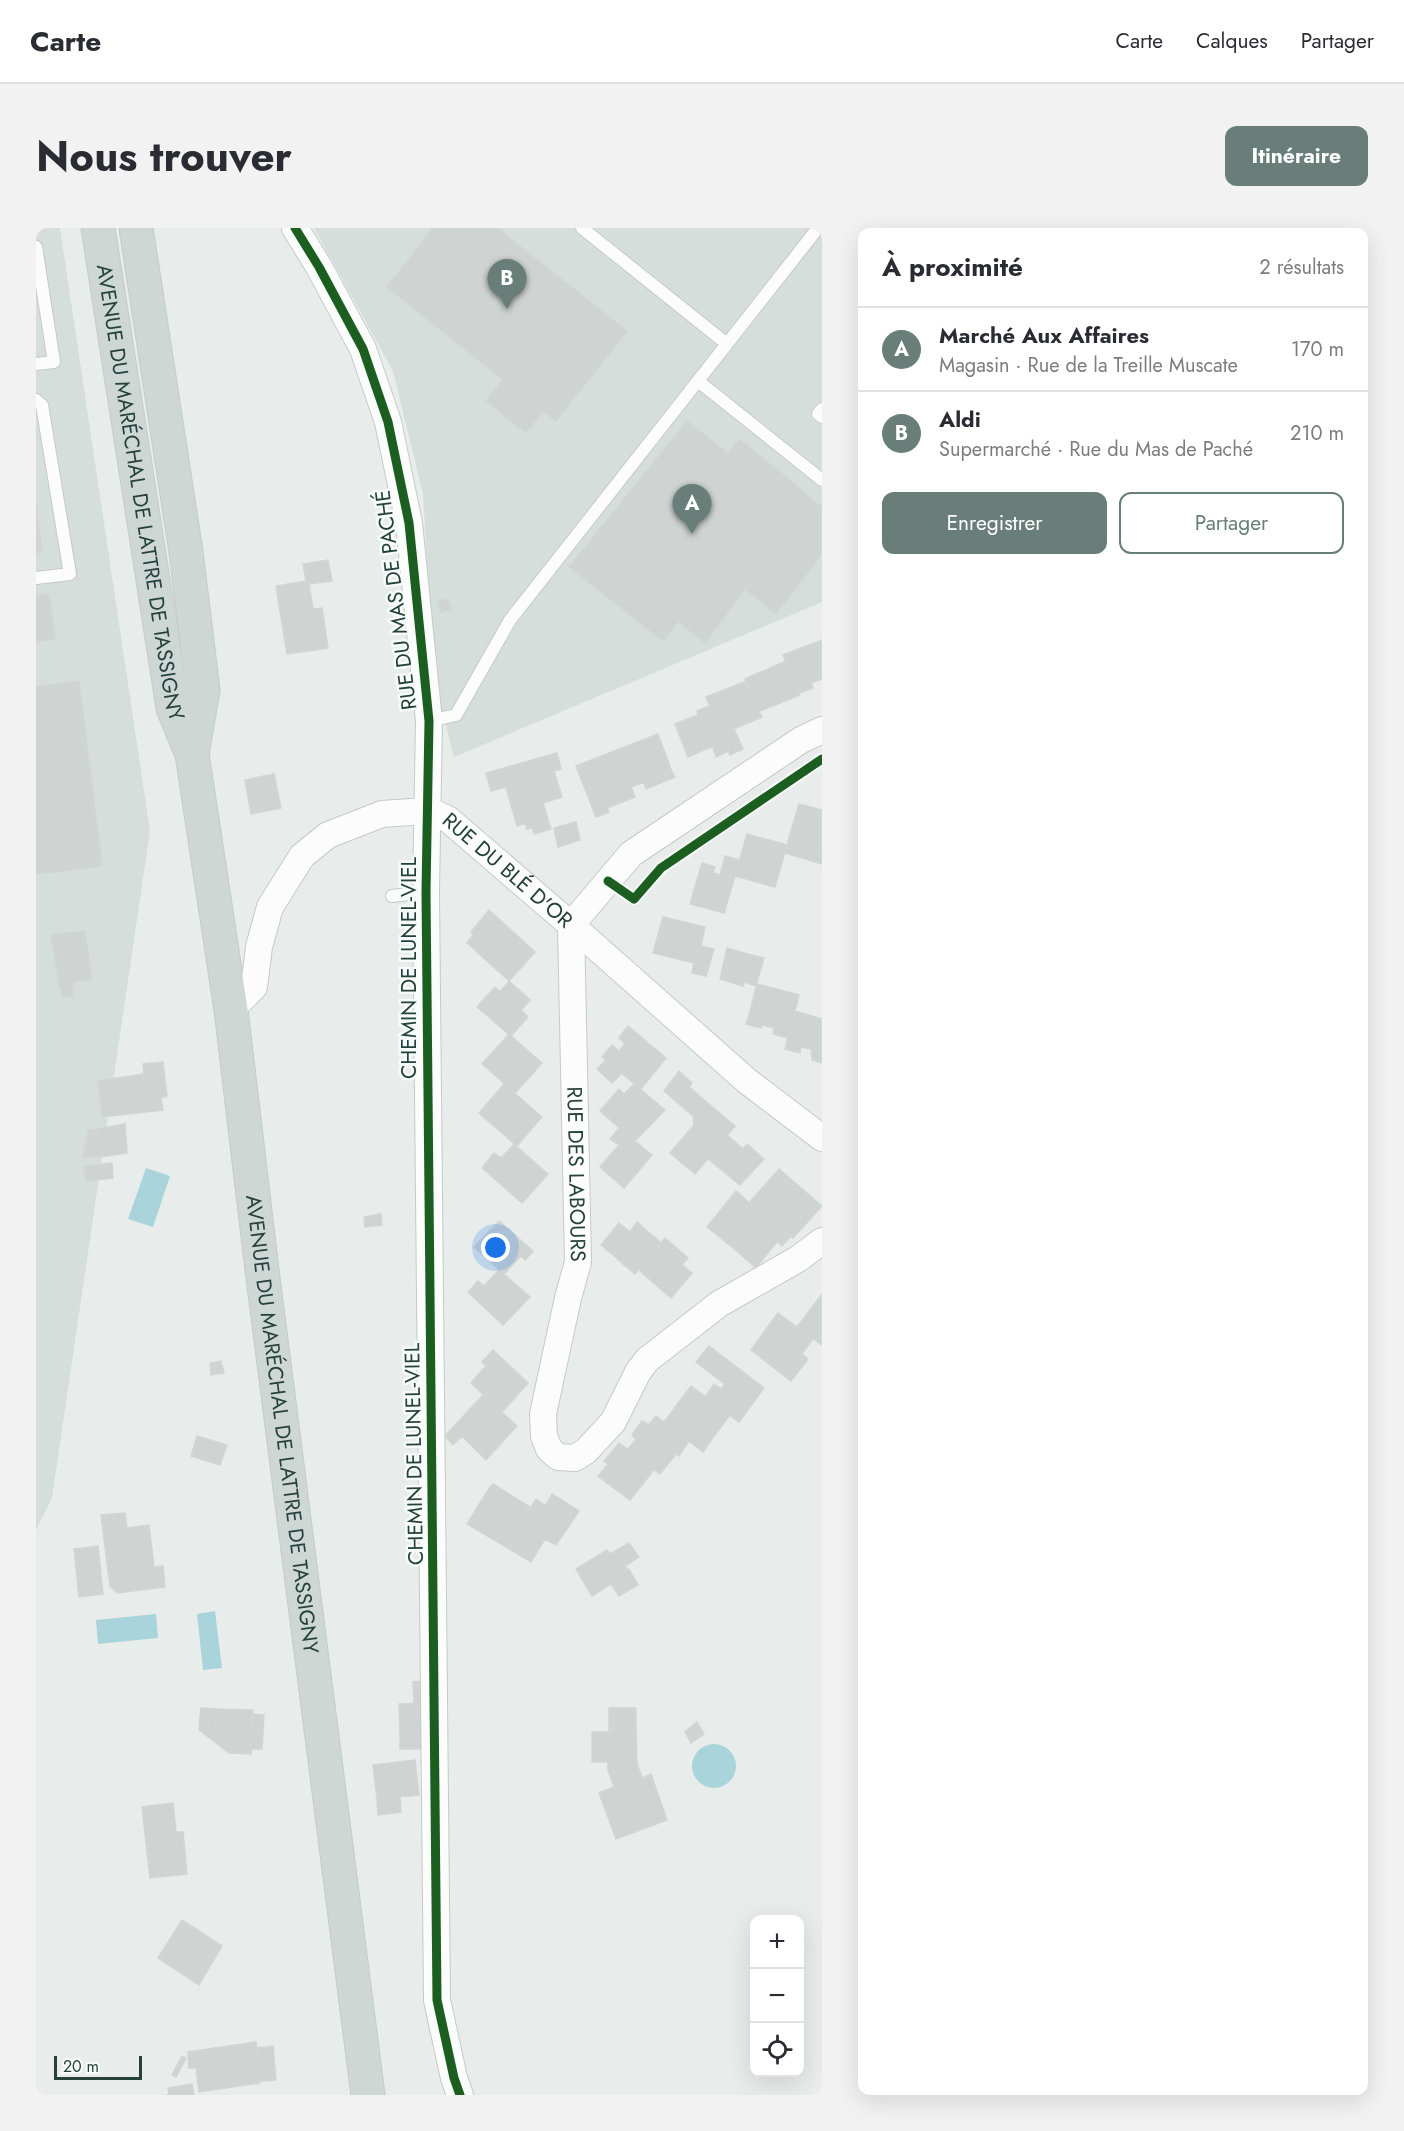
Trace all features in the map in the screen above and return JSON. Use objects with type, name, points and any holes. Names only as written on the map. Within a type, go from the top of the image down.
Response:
[{"type":"main road","name":"AVENUE DU MARÉCHAL DE LATTRE DE TASSIGNY","points":[[98,228],[173,708],[192,754],[231,1010],[260,1258],[368,2095]]},
{"type":"main road","name":"AVENUE DU MARÉCHAL DE LATTRE DE TASSIGNY","points":[[136,228],[186,552],[202,690],[192,754]]},
{"type":"street","name":"RUE DU MAS DE PACHÉ","points":[[295,228],[319,267],[363,349],[388,422],[409,523],[429,721],[426,811]]},
{"type":"street","points":[[571,925],[632,854],[801,740],[822,730]]},
{"type":"street","name":"CHEMIN DE LUNEL-VIEL","points":[[426,811],[437,2000],[454,2078],[460,2095]]},
{"type":"street","name":"RUE DU BLÉ D'OR","points":[[231,1010],[254,987],[259,947],[270,908],[283,883],[302,856],[328,835],[382,814],[426,811],[449,820],[747,1081],[822,1138]]},
{"type":"street","name":"RUE DES LABOURS","points":[[571,925],[578,1263],[568,1298],[543,1414],[544,1436],[549,1449],[558,1457],[575,1458],[586,1451],[613,1422],[638,1372],[647,1360],[719,1304],[798,1259],[822,1241]]},
{"type":"lane","points":[[582,228],[727,344]]},
{"type":"lane","points":[[429,721],[456,715],[510,620],[818,228]]},
{"type":"lane","points":[[36,248],[54,362],[36,364]]},
{"type":"lane","points":[[698,381],[822,480]]},
{"type":"lane","points":[[36,400],[42,405],[70,574],[36,578]]},
{"type":"lane","points":[[822,409],[818,414],[822,417]]},
{"type":"lane","points":[[392,896],[426,892]]},
{"type":"shaded area","points":[[36,228],[60,228],[150,831],[52,1498],[36,1530]]},
{"type":"shaded area","points":[[314,228],[822,228],[822,602],[454,757],[434,679],[423,494],[393,371]]},
{"type":"water","points":[[146,1168],[170,1176],[153,1227],[128,1219]]},
{"type":"water","points":[[215,1611],[222,1668],[203,1670],[197,1614]]},
{"type":"water","points":[[156,1614],[158,1638],[98,1644],[96,1620]]},
{"type":"water","points":[[714,1744],[730,1750],[736,1766],[730,1782],[714,1788],[698,1782],[692,1766],[698,1750]]},
{"type":"building","points":[[433,228],[497,228],[627,331],[556,421],[543,411],[526,433],[486,401],[503,380],[387,287]]},
{"type":"building","points":[[687,421],[774,490],[785,476],[813,500],[745,589],[720,569],[663,641],[569,567]]},
{"type":"building","points":[[739,439],[785,476],[774,490],[728,453]]},
{"type":"building","points":[[813,500],[822,507],[822,554],[776,614],[745,589]]},
{"type":"building","points":[[36,505],[42,552],[36,553]]},
{"type":"building","points":[[328,560],[332,581],[309,584],[313,609],[322,608],[328,648],[287,654],[276,586],[306,581],[303,564]]},
{"type":"building","points":[[720,569],[745,589],[705,643],[679,622]]},
{"type":"building","points":[[49,594],[55,639],[36,641],[36,596]]},
{"type":"building","points":[[448,599],[451,609],[441,612],[438,601]]},
{"type":"building","points":[[822,640],[822,679],[811,683],[813,688],[799,693],[783,655]]},
{"type":"building","points":[[786,661],[800,695],[760,711],[745,679]]},
{"type":"building","points":[[79,681],[102,866],[36,874],[36,687]]},
{"type":"building","points":[[747,681],[759,711],[732,721],[734,729],[721,734],[706,697]]},
{"type":"building","points":[[709,706],[721,734],[710,738],[713,746],[688,757],[675,724],[698,715],[697,711]]},
{"type":"building","points":[[759,711],[762,717],[734,729],[732,721]]},
{"type":"building","points":[[734,729],[743,749],[730,755],[721,734]]},
{"type":"building","points":[[658,734],[672,772],[631,787],[617,750]]},
{"type":"building","points":[[721,734],[729,751],[716,757],[710,738]]},
{"type":"building","points":[[617,750],[635,797],[607,808],[609,812],[596,817],[576,766]]},
{"type":"building","points":[[557,753],[561,769],[554,771],[562,797],[543,803],[549,823],[527,829],[518,795],[509,798],[506,787],[491,791],[486,773]]},
{"type":"building","points":[[672,772],[675,777],[646,789],[644,782]]},
{"type":"building","points":[[274,774],[281,808],[251,814],[245,780]]},
{"type":"building","points":[[518,795],[526,823],[517,826],[509,798]]},
{"type":"building","points":[[799,804],[822,810],[822,857],[786,848]]},
{"type":"building","points":[[576,822],[580,840],[558,847],[554,828]]},
{"type":"building","points":[[549,823],[551,829],[534,834],[532,827]]},
{"type":"building","points":[[747,834],[787,845],[775,887],[735,876]]},
{"type":"building","points":[[786,848],[822,857],[822,864],[785,853]]},
{"type":"building","points":[[725,856],[740,860],[724,913],[690,904],[702,863],[715,867],[713,873],[720,875]]},
{"type":"building","points":[[489,910],[522,940],[515,948],[528,960],[509,981],[467,943],[473,935],[471,932]]},
{"type":"building","points":[[663,917],[705,927],[701,946],[714,949],[706,976],[692,973],[694,963],[653,953]]},
{"type":"building","points":[[85,931],[92,979],[73,982],[74,987],[60,989],[51,935]]},
{"type":"building","points":[[522,940],[535,952],[528,960],[515,948]]},
{"type":"building","points":[[727,948],[751,955],[749,962],[762,965],[756,986],[744,982],[743,986],[720,979]]},
{"type":"building","points":[[751,955],[764,958],[762,965],[749,962]]},
{"type":"building","points":[[509,981],[530,1000],[521,1010],[528,1017],[511,1036],[477,1007],[495,987],[500,992]]},
{"type":"building","points":[[757,984],[799,995],[788,1038],[773,1034],[774,1028],[762,1025],[763,1019],[749,1015]]},
{"type":"building","points":[[72,988],[73,996],[62,998],[61,989]]},
{"type":"building","points":[[795,1011],[822,1019],[822,1063],[812,1060],[811,1049],[801,1047],[800,1053],[785,1049]]},
{"type":"building","points":[[749,1015],[763,1019],[761,1028],[746,1024]]},
{"type":"building","points":[[628,1026],[666,1058],[641,1089],[602,1057],[612,1045],[619,1051],[625,1044],[619,1038]]},
{"type":"building","points":[[509,1034],[542,1063],[515,1093],[482,1064]]},
{"type":"building","points":[[606,1060],[621,1074],[612,1083],[597,1069]]},
{"type":"building","points":[[163,1062],[167,1096],[161,1098],[163,1110],[102,1117],[98,1081],[144,1074],[143,1064]]},
{"type":"building","points":[[679,1071],[692,1083],[689,1087],[735,1126],[695,1174],[670,1153],[694,1125],[693,1116],[664,1091]]},
{"type":"building","points":[[504,1084],[542,1117],[534,1126],[525,1117],[516,1127],[520,1130],[510,1140],[479,1113]]},
{"type":"building","points":[[634,1084],[658,1104],[630,1137],[600,1111],[619,1089],[624,1094]]},
{"type":"building","points":[[658,1104],[665,1110],[635,1141],[630,1137]]},
{"type":"building","points":[[525,1117],[534,1126],[517,1146],[510,1140],[520,1130],[516,1127]]},
{"type":"building","points":[[125,1124],[127,1153],[100,1157],[97,1129]]},
{"type":"building","points":[[619,1128],[652,1155],[624,1188],[600,1167],[619,1145],[610,1139]]},
{"type":"building","points":[[97,1129],[100,1156],[83,1158],[88,1130]]},
{"type":"building","points":[[727,1135],[743,1149],[747,1144],[764,1159],[740,1185],[707,1158]]},
{"type":"building","points":[[514,1144],[548,1174],[522,1203],[482,1168],[494,1153],[501,1158]]},
{"type":"building","points":[[112,1163],[113,1178],[86,1181],[84,1166]]},
{"type":"building","points":[[779,1169],[816,1201],[798,1222],[804,1226],[793,1238],[749,1203]]},
{"type":"building","points":[[736,1191],[760,1212],[732,1247],[707,1227]]},
{"type":"building","points":[[816,1201],[822,1206],[804,1226],[798,1222]]},
{"type":"building","points":[[760,1212],[785,1232],[763,1259],[738,1239]]},
{"type":"building","points":[[381,1214],[382,1225],[365,1227],[364,1217]]},
{"type":"building","points":[[499,1221],[533,1251],[525,1260],[521,1256],[504,1274],[474,1247]]},
{"type":"building","points":[[637,1222],[661,1243],[635,1274],[622,1263],[627,1256],[619,1248],[613,1255],[601,1245],[619,1223],[630,1232]]},
{"type":"building","points":[[785,1232],[791,1236],[782,1246],[777,1241]]},
{"type":"building","points":[[665,1238],[688,1258],[682,1265],[692,1273],[671,1298],[639,1270]]},
{"type":"building","points":[[738,1239],[763,1259],[756,1268],[732,1247]]},
{"type":"building","points":[[619,1248],[627,1256],[622,1263],[613,1255]]},
{"type":"building","points":[[499,1270],[530,1297],[503,1325],[468,1292],[478,1281],[484,1286]]},
{"type":"building","points":[[822,1294],[822,1345],[797,1327]]},
{"type":"building","points":[[778,1313],[813,1339],[802,1354],[808,1359],[791,1381],[755,1353],[770,1333],[766,1329]]},
{"type":"building","points":[[766,1329],[770,1333],[755,1353],[751,1350]]},
{"type":"building","points":[[709,1346],[764,1388],[739,1422],[705,1397],[714,1384],[721,1389],[725,1384],[696,1362]]},
{"type":"building","points":[[493,1350],[528,1383],[502,1412],[471,1383],[486,1366],[482,1362]]},
{"type":"building","points":[[221,1361],[224,1373],[211,1375],[210,1363]]},
{"type":"building","points":[[691,1386],[723,1410],[705,1434],[712,1439],[703,1452],[664,1422]]},
{"type":"building","points":[[483,1395],[517,1426],[505,1439],[498,1432],[479,1453],[462,1436],[453,1445],[445,1436]]},
{"type":"building","points":[[723,1410],[730,1415],[712,1439],[705,1434]]},
{"type":"building","points":[[656,1416],[689,1441],[679,1456],[676,1454],[660,1474],[628,1449]]},
{"type":"building","points":[[642,1421],[649,1425],[636,1439],[632,1435]]},
{"type":"building","points":[[498,1432],[505,1439],[486,1460],[479,1453]]},
{"type":"building","points":[[197,1436],[227,1445],[220,1465],[191,1456]]},
{"type":"building","points":[[619,1443],[623,1446],[608,1464],[604,1461]]},
{"type":"building","points":[[623,1446],[654,1470],[630,1500],[598,1476]]},
{"type":"building","points":[[493,1484],[517,1499],[512,1506],[488,1490]]},
{"type":"building","points":[[488,1490],[512,1506],[517,1499],[530,1507],[506,1547],[467,1524]]},
{"type":"building","points":[[552,1494],[579,1511],[571,1523],[545,1506]]},
{"type":"building","points":[[536,1499],[571,1523],[556,1545],[545,1539],[531,1562],[506,1547]]},
{"type":"building","points":[[125,1513],[127,1528],[149,1525],[154,1567],[163,1566],[165,1587],[117,1593],[110,1586],[101,1515]]},
{"type":"building","points":[[629,1543],[639,1557],[625,1566],[627,1570],[609,1581],[611,1584],[592,1596],[576,1569],[607,1550],[610,1554]]},
{"type":"building","points":[[98,1546],[103,1594],[79,1597],[74,1549]]},
{"type":"building","points":[[629,1569],[638,1585],[619,1596],[609,1581]]},
{"type":"building","points":[[426,1681],[427,1703],[414,1704],[413,1682]]},
{"type":"building","points":[[425,1703],[426,1733],[400,1734],[399,1704]]},
{"type":"building","points":[[201,1708],[217,1709],[215,1742],[199,1730]]},
{"type":"building","points":[[609,1708],[636,1708],[636,1729],[609,1729]]},
{"type":"building","points":[[217,1709],[253,1710],[251,1754],[229,1753],[215,1742]]},
{"type":"building","points":[[252,1714],[264,1715],[262,1749],[251,1749]]},
{"type":"building","points":[[697,1722],[704,1734],[691,1743],[685,1732]]},
{"type":"building","points":[[609,1729],[636,1729],[637,1764],[642,1778],[651,1774],[667,1820],[616,1839],[599,1793],[614,1787],[608,1770],[608,1762],[592,1762],[592,1732],[609,1732]]},
{"type":"building","points":[[428,1733],[428,1749],[400,1749],[400,1734]]},
{"type":"building","points":[[415,1760],[419,1795],[377,1799],[373,1765]]},
{"type":"building","points":[[400,1797],[401,1812],[378,1815],[377,1799]]},
{"type":"building","points":[[173,1803],[176,1832],[183,1832],[187,1874],[150,1878],[142,1807]]},
{"type":"building","points":[[182,1920],[222,1946],[199,1985],[158,1958]]},
{"type":"building","points":[[256,2042],[260,2083],[199,2092],[196,2068],[189,2068],[188,2052]]},
{"type":"building","points":[[273,2046],[276,2080],[260,2081],[257,2048]]},
{"type":"building","points":[[182,2056],[186,2058],[176,2077],[172,2075]]},
{"type":"building","points":[[192,2084],[194,2095],[166,2095],[169,2094],[168,2088]]},
{"type":"cycle path","points":[[295,228],[319,267],[363,349],[388,422],[409,523],[429,721],[426,892],[437,2000],[454,2078],[460,2095]]},
{"type":"cycle path","points":[[608,881],[634,899],[661,868],[822,759]]},
{"type":"place","name":"Aldi","points":[[507,309]]},
{"type":"place","name":"Marché Aux Affaires","points":[[692,534]]}]
